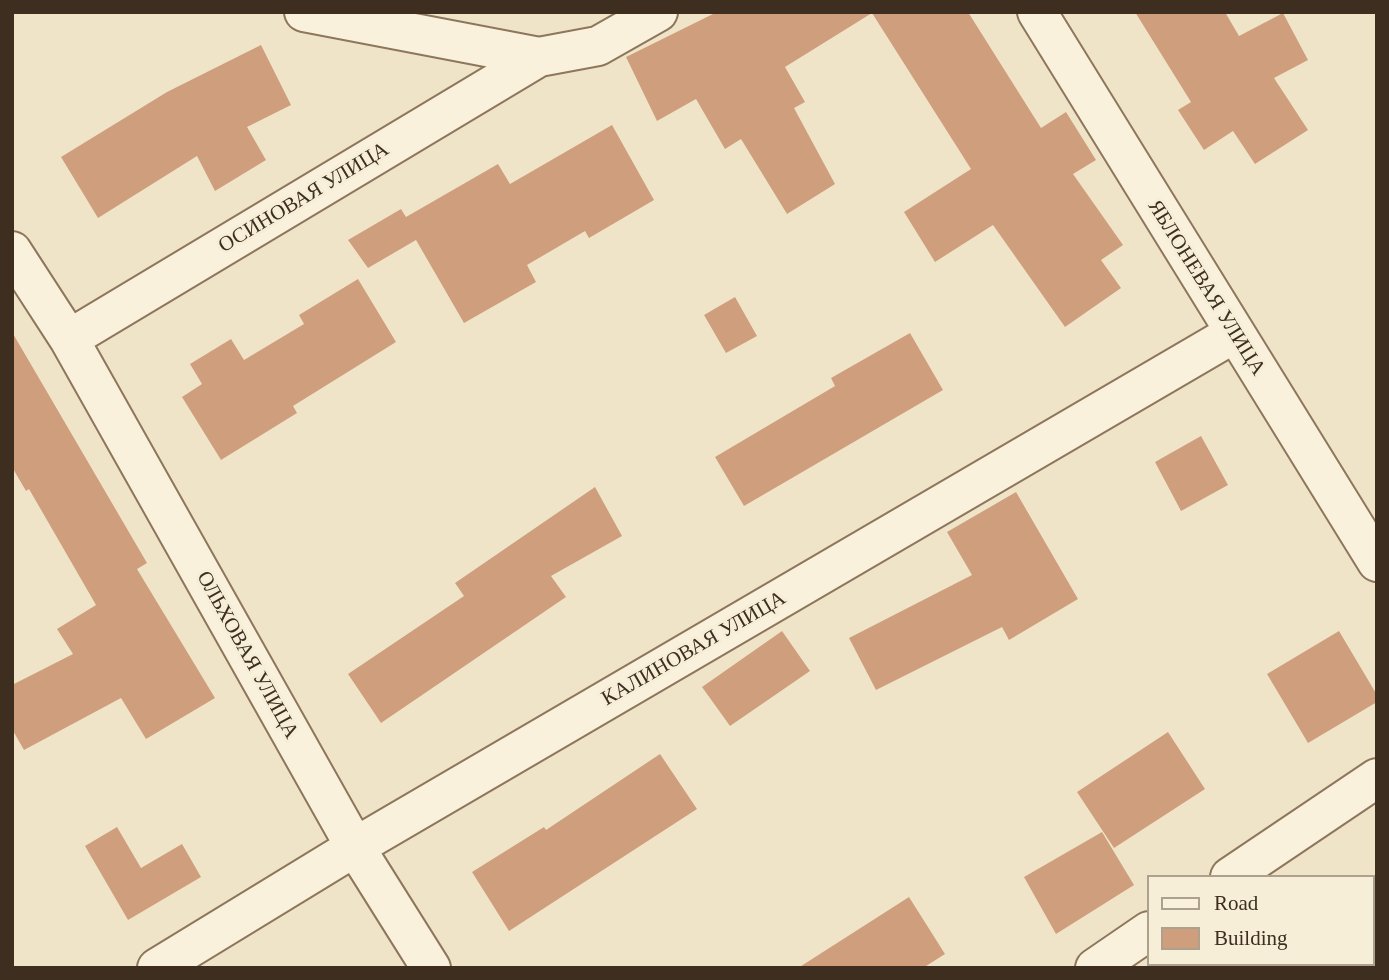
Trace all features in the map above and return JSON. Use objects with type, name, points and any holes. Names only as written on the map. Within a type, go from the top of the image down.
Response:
[{"type":"street","points":[[304,12],[539,57],[598,47],[658,12]]},
{"type":"street","name":"ЯБЛОНЕВАЯ УЛИЦА","points":[[1037,12],[1233,334],[1377,562]]},
{"type":"street","name":"ОСИНОВАЯ УЛИЦА","points":[[69,339],[539,57]]},
{"type":"street","name":"ОЛЬХОВАЯ УЛИЦА","points":[[12,251],[69,339],[355,847],[431,968]]},
{"type":"street","name":"КАЛИНОВАЯ УЛИЦА","points":[[157,968],[355,847],[1233,334]]},
{"type":"street","points":[[1233,875],[1377,778]]},
{"type":"street","points":[[1095,968],[1148,932]]},
{"type":"building","points":[[717,12],[968,12],[1041,128],[1066,112],[1096,160],[1073,174],[1123,245],[1101,260],[1121,288],[1065,327],[993,225],[935,262],[904,212],[971,169],[872,13],[785,67],[805,102],[794,108],[835,184],[787,214],[741,139],[725,149],[696,99],[657,121],[626,57]]},
{"type":"building","points":[[1135,12],[1225,12],[1239,36],[1283,13],[1308,60],[1274,78],[1308,130],[1255,164],[1233,131],[1204,150],[1178,110],[1191,102]]},
{"type":"building","points":[[261,45],[291,105],[247,127],[266,160],[215,191],[197,156],[98,218],[61,157],[167,92]]},
{"type":"building","points":[[612,125],[654,200],[589,238],[585,231],[527,265],[536,282],[464,323],[416,240],[368,268],[348,240],[401,209],[406,217],[498,164],[510,184]]},
{"type":"building","points":[[358,279],[396,342],[293,406],[297,413],[221,460],[182,397],[202,384],[190,364],[231,339],[244,360],[304,324],[299,315]]},
{"type":"building","points":[[735,297],[757,336],[726,353],[704,315]]},
{"type":"building","points":[[12,332],[147,563],[137,569],[215,698],[146,739],[121,698],[24,750],[12,729],[12,685],[73,654],[57,629],[96,605],[29,489],[26,491],[12,467]]},
{"type":"building","points":[[910,333],[943,390],[744,506],[715,457],[835,386],[831,378]]},
{"type":"building","points":[[1201,436],[1228,485],[1181,511],[1155,462]]},
{"type":"building","points":[[595,487],[622,536],[551,576],[566,597],[381,723],[348,674],[464,596],[455,583]]},
{"type":"building","points":[[1016,492],[1078,599],[1009,640],[1002,627],[876,690],[849,638],[972,575],[947,532]]},
{"type":"building","points":[[782,631],[810,671],[730,726],[702,687]]},
{"type":"building","points":[[1339,631],[1377,695],[1377,702],[1308,743],[1267,674]]},
{"type":"building","points":[[1168,732],[1205,789],[1114,848],[1077,792]]},
{"type":"building","points":[[660,754],[697,809],[509,931],[472,872],[544,827],[546,830]]},
{"type":"building","points":[[117,827],[141,868],[182,844],[201,877],[128,920],[85,846]]},
{"type":"building","points":[[1102,832],[1134,885],[1056,934],[1024,877]]},
{"type":"building","points":[[909,897],[945,954],[923,968],[798,968]]}]
